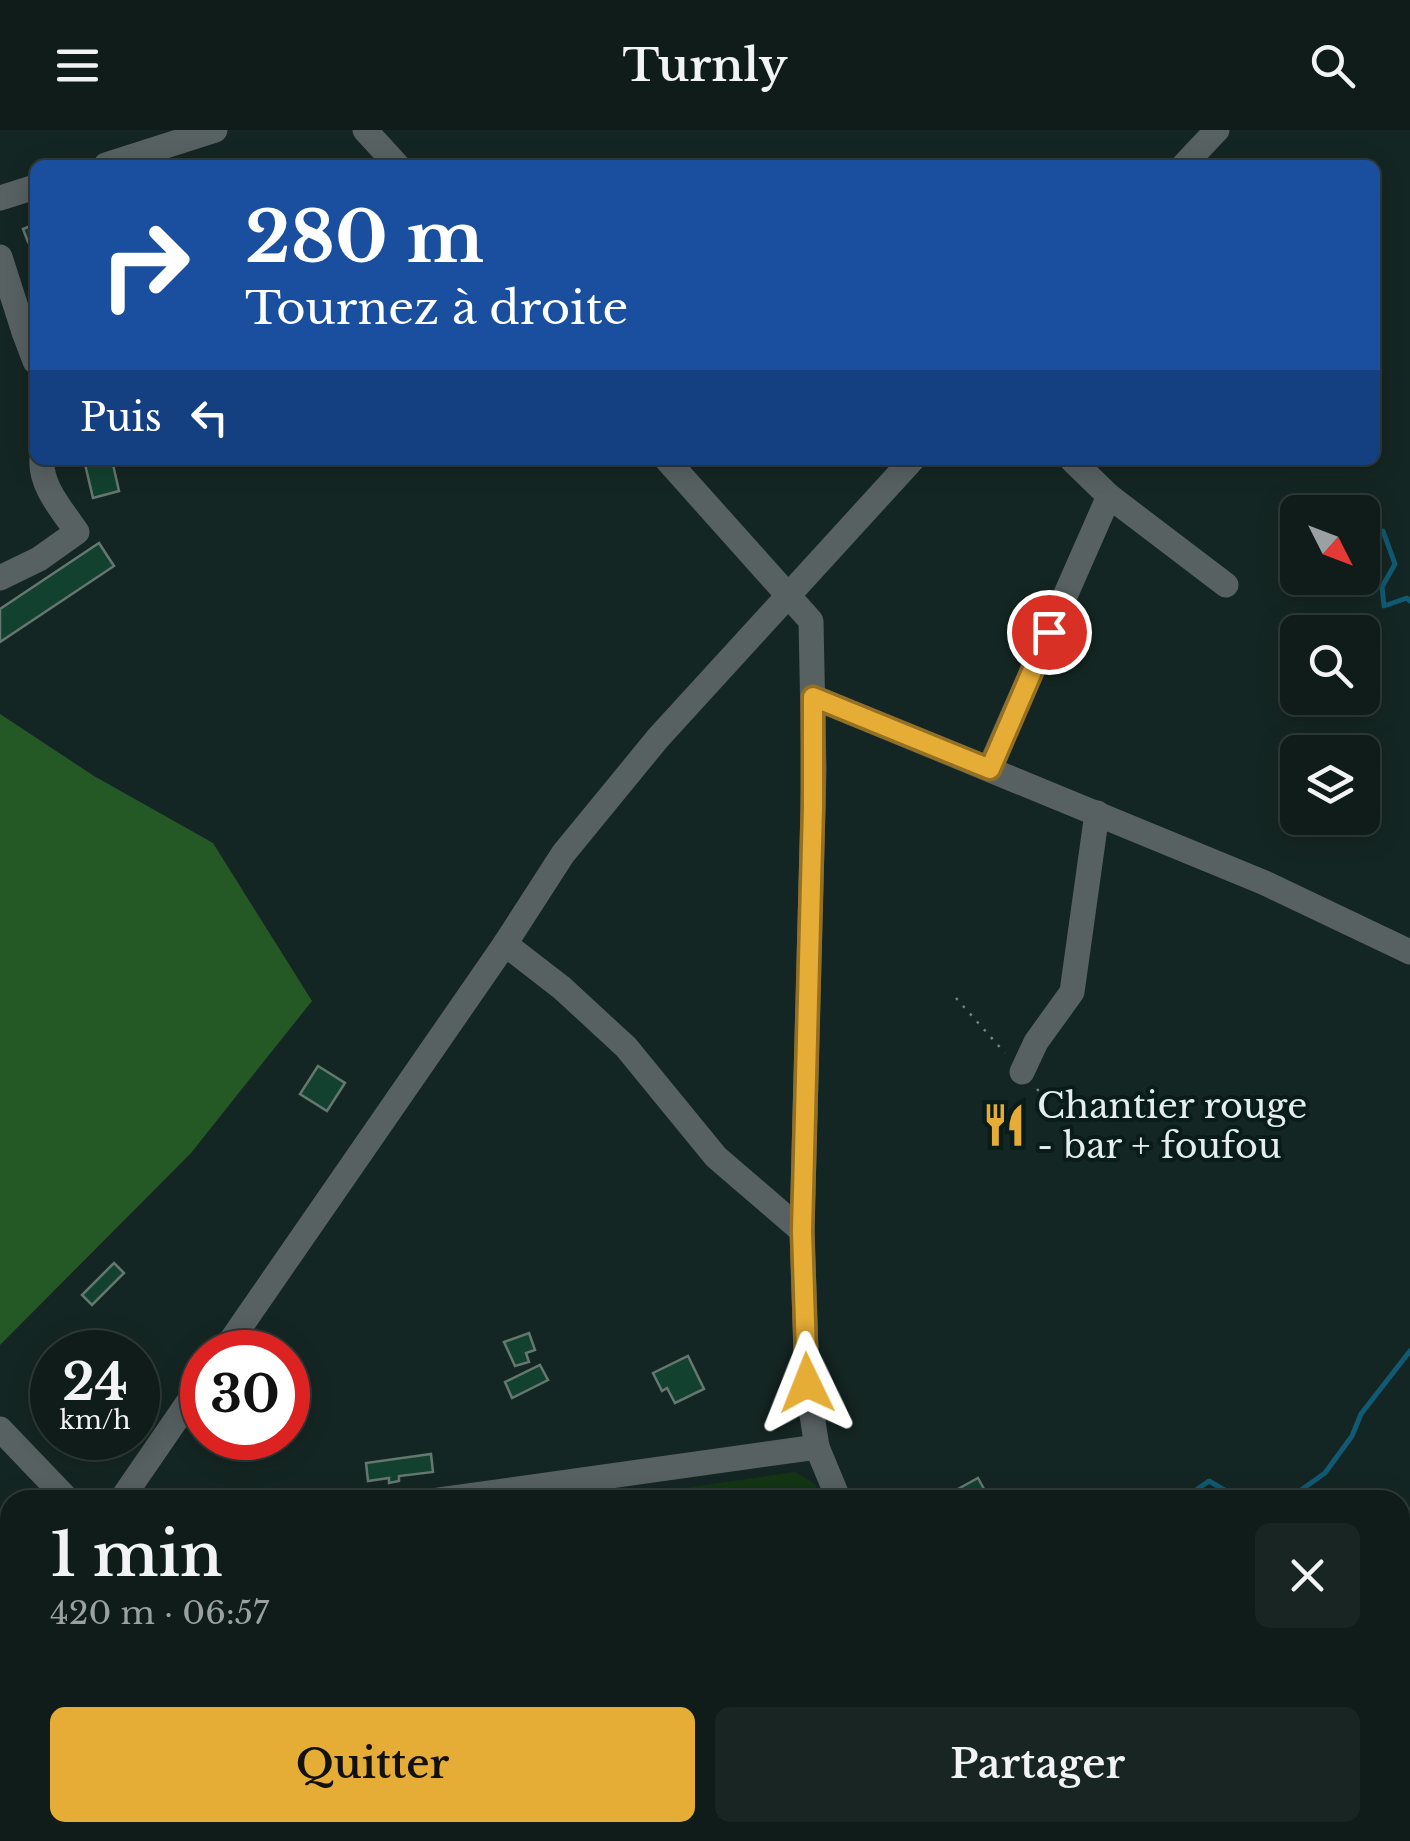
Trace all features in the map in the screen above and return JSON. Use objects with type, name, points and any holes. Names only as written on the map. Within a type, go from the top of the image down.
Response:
[{"type":"street","points":[[137,160],[174,154],[215,130]]},
{"type":"street","points":[[365,130],[392,160]]},
{"type":"street","points":[[1189,160],[1217,130]]},
{"type":"street","points":[[0,198],[30,189]]},
{"type":"street","points":[[0,257],[6,299],[30,328]]},
{"type":"street","points":[[0,578],[39,559],[77,532],[53,497],[41,465]]},
{"type":"street","points":[[672,465],[811,622],[814,788],[802,1231],[807,1383],[817,1447],[835,1490]]},
{"type":"street","points":[[238,1330],[563,854],[646,752],[908,465]]},
{"type":"street","points":[[1077,465],[1109,496],[1226,585]]},
{"type":"street","points":[[990,769],[1109,496]]},
{"type":"street","points":[[813,697],[1265,883],[1410,952]]},
{"type":"street","points":[[1022,1072],[1036,1042],[1072,992],[1097,813]]},
{"type":"street","points":[[505,944],[562,988],[626,1047],[716,1157],[802,1231]]},
{"type":"street","points":[[128,1490],[180,1414]]},
{"type":"street","points":[[0,1429],[58,1490]]},
{"type":"street","points":[[510,1490],[817,1447]]},
{"type":"path","points":[[956,998],[1046,1100]]},
{"type":"green space","points":[[0,714],[94,776],[213,843],[312,1001],[191,1153],[0,1345]]},
{"type":"green space","points":[[795,1472],[815,1484],[817,1490],[672,1490]]},
{"type":"building","points":[[30,226],[30,241],[28,242],[23,229]]},
{"type":"building","points":[[85,465],[113,465],[119,491],[93,498]]},
{"type":"building","points":[[99,543],[114,566],[0,642],[0,609]]},
{"type":"building","points":[[318,1066],[345,1083],[327,1111],[300,1094]]},
{"type":"building","points":[[114,1263],[124,1273],[92,1305],[82,1295]]},
{"type":"building","points":[[529,1333],[535,1350],[526,1353],[529,1362],[515,1366],[504,1342]]},
{"type":"building","points":[[688,1356],[704,1389],[675,1403],[667,1388],[662,1391],[653,1373]]},
{"type":"building","points":[[540,1365],[548,1380],[512,1398],[505,1382]]},
{"type":"building","points":[[431,1454],[433,1472],[399,1476],[399,1481],[389,1483],[389,1478],[368,1481],[366,1463]]},
{"type":"building","points":[[978,1478],[985,1490],[956,1490]]},
{"type":"waterway","points":[[1383,531],[1395,564],[1382,587],[1384,606],[1407,598],[1410,601]]},
{"type":"waterway","points":[[1301,1490],[1325,1473],[1352,1436],[1361,1414],[1410,1351]]},
{"type":"waterway","points":[[1196,1490],[1209,1481],[1224,1490]]},
{"type":"place","name":"Chantier rouge - bar + foufou","points":[[1004,1125]]},
{"type":"route","points":[[807,1383],[802,1231],[813,697],[990,769],[1049,632]]}]
